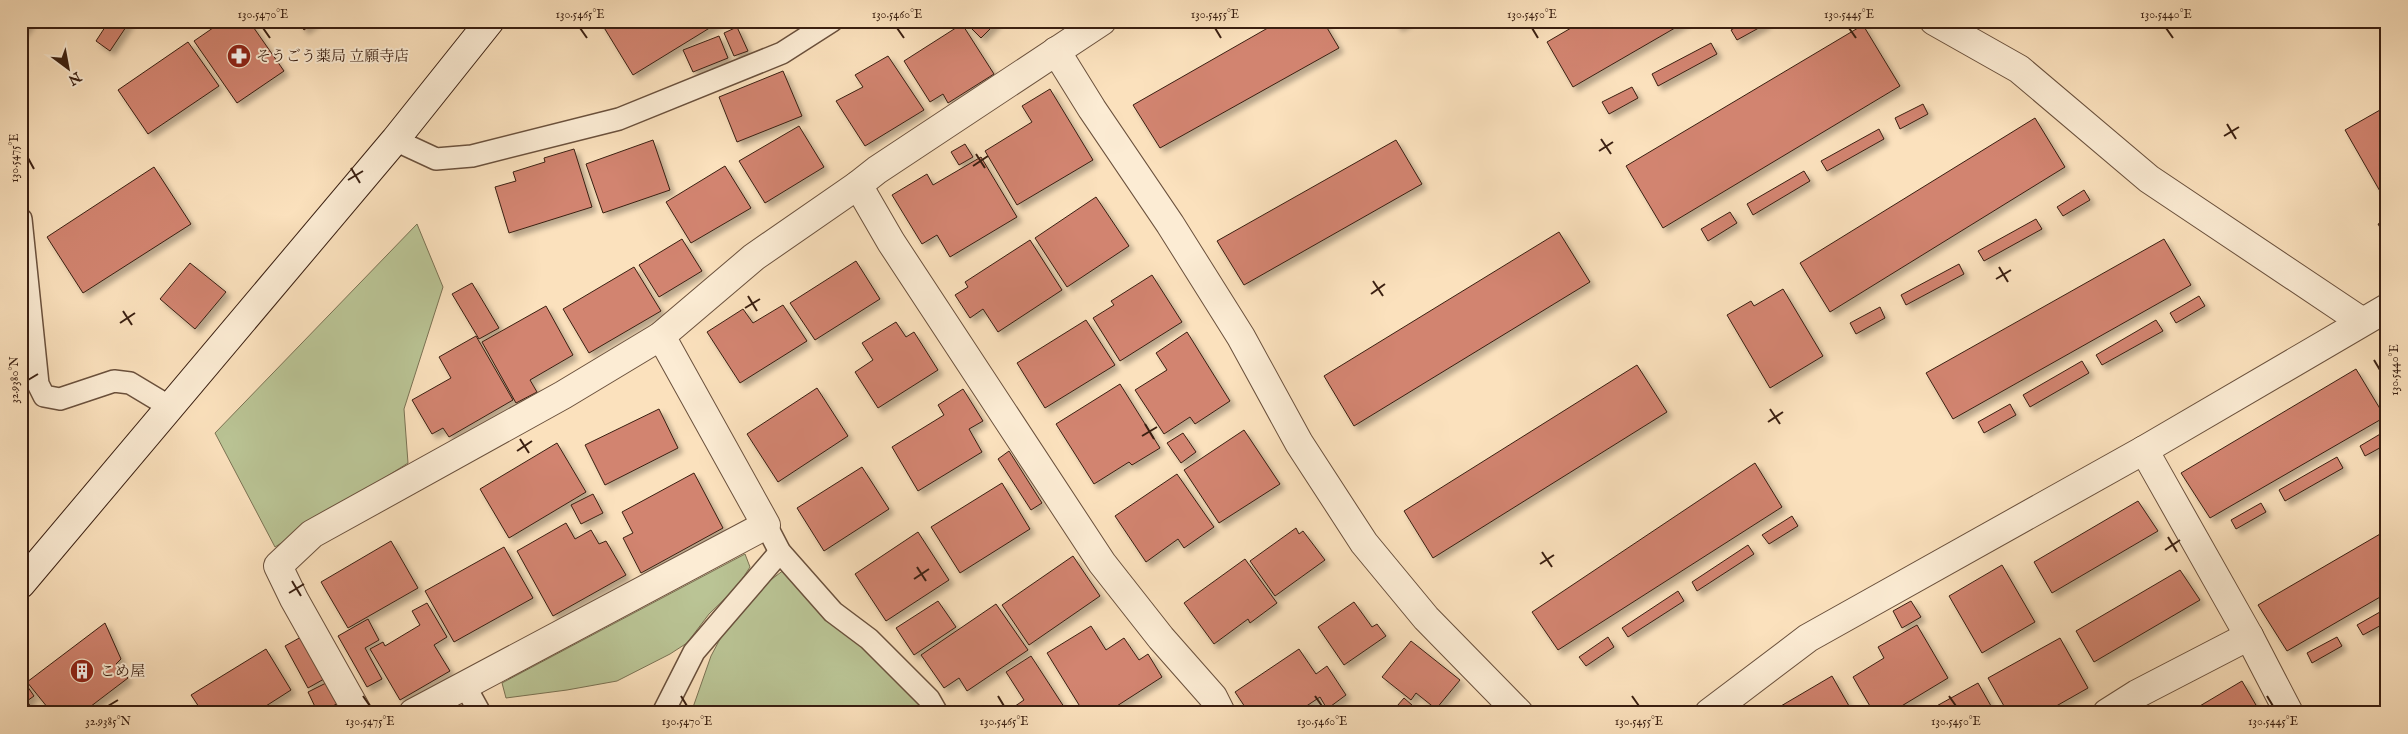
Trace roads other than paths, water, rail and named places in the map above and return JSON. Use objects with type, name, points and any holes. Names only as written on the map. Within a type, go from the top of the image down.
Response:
[{"type":"street","points":[[21,584],[395,140],[490,21]]},
{"type":"street","points":[[358,713],[294,599],[278,566],[312,534],[563,395],[661,336],[754,257],[858,186],[877,170],[1102,21]]},
{"type":"street","points":[[1934,21],[2019,69],[2149,179],[2361,321]]},
{"type":"street","points":[[1056,51],[1092,110],[1170,224],[1242,336],[1300,442],[1364,543],[1426,618],[1519,713]]},
{"type":"street","points":[[858,186],[891,242],[1102,563],[1161,638],[1213,697],[1221,713]]},
{"type":"street","points":[[1709,713],[1808,638],[2144,450],[2361,321],[2387,308]]},
{"type":"street","points":[[413,713],[464,684],[766,526],[661,336]]},
{"type":"street","points":[[2144,450],[2249,636],[2289,713]]},
{"type":"street","points":[[2107,713],[2137,694],[2249,636]]},
{"type":"lane","points":[[395,140],[436,158],[472,156],[619,119],[782,53],[832,21]]},
{"type":"lane","points":[[21,219],[38,384],[44,396],[60,399],[114,381],[130,383],[170,407]]},
{"type":"lane","points":[[766,526],[780,552],[833,612],[869,640],[929,699],[938,713]]},
{"type":"lane","points":[[663,713],[694,652],[780,552]]},
{"type":"lane","points":[[464,684],[480,713]]},
{"type":"place","name":"そうごう薬局 立願寺店","points":[[239,56]]},
{"type":"place","name":"こめ屋","points":[[82,671]]}]
